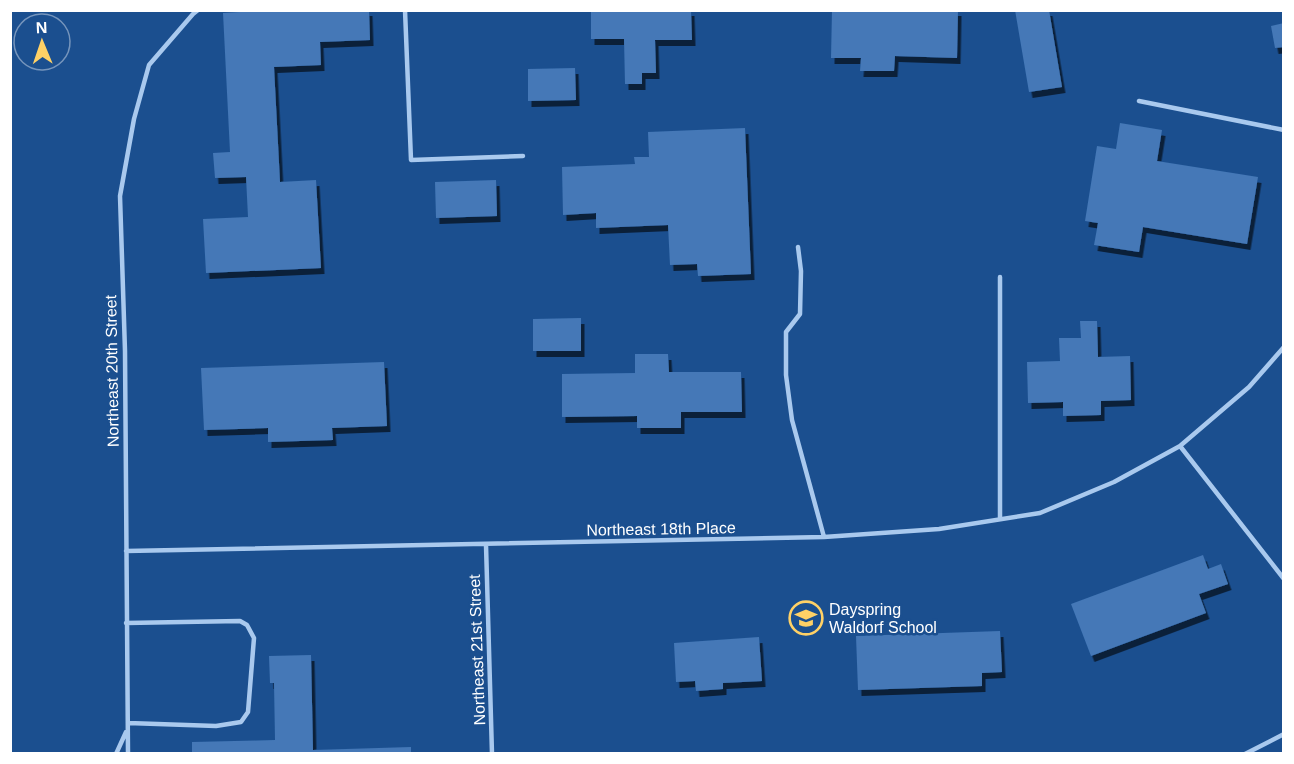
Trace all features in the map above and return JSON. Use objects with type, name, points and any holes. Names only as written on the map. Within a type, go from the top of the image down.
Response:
[{"type":"lane","name":"Northeast 20th Street","points":[[128,753],[125,351],[120,196],[134,119],[150,64],[198,10]]},
{"type":"lane","points":[[405,10],[411,160],[523,156]]},
{"type":"lane","points":[[1139,101],[1284,130]]},
{"type":"lane","points":[[798,248],[801,271],[800,314],[786,332],[786,375],[792,420],[824,537]]},
{"type":"lane","points":[[1000,277],[1000,519]]},
{"type":"lane","name":"Northeast 18th Place","points":[[126,550],[824,537],[939,529],[1040,513],[1114,482],[1180,446],[1249,387],[1284,347]]},
{"type":"lane","points":[[1180,446],[1284,579]]},
{"type":"lane","name":"Northeast 21st Street","points":[[486,545],[492,753]]},
{"type":"lane","points":[[126,623],[240,621],[247,625],[254,638],[248,712],[241,722],[216,726],[128,723]]},
{"type":"lane","points":[[116,753],[127,729]]},
{"type":"lane","points":[[1245,753],[1284,734]]},
{"type":"building","points":[[274,10],[369,10],[370,40],[320,42],[321,65],[274,67],[280,182],[316,180],[321,268],[206,273],[203,219],[248,217],[246,177],[215,178],[213,153],[230,152],[223,13]]},
{"type":"building","points":[[591,10],[691,10],[692,40],[655,40],[656,73],[642,73],[642,84],[625,84],[624,39],[591,39]]},
{"type":"building","points":[[832,10],[958,10],[957,58],[895,56],[894,71],[860,71],[861,58],[831,58]]},
{"type":"building","points":[[1015,10],[1049,10],[1062,87],[1029,92]]},
{"type":"building","points":[[1284,23],[1284,47],[1275,48],[1271,26]]},
{"type":"building","points":[[575,68],[576,100],[528,101],[528,69]]},
{"type":"building","points":[[1120,123],[1162,130],[1157,161],[1258,177],[1247,244],[1143,227],[1139,252],[1094,245],[1098,223],[1085,221],[1097,146],[1116,149]]},
{"type":"building","points":[[745,128],[751,274],[698,276],[697,264],[670,265],[668,225],[596,228],[596,213],[563,215],[562,167],[635,164],[634,157],[649,157],[648,132]]},
{"type":"building","points":[[496,180],[497,216],[436,218],[435,182]]},
{"type":"building","points":[[581,318],[581,351],[533,351],[533,319]]},
{"type":"building","points":[[1080,321],[1097,321],[1098,357],[1130,356],[1131,400],[1101,401],[1101,415],[1063,416],[1063,402],[1028,403],[1027,362],[1060,361],[1059,338],[1081,338]]},
{"type":"building","points":[[635,354],[668,354],[669,372],[741,372],[742,412],[681,412],[681,428],[637,428],[637,416],[562,417],[562,374],[635,373]]},
{"type":"building","points":[[384,362],[387,426],[332,428],[333,440],[268,442],[268,428],[204,430],[201,368]]},
{"type":"building","points":[[1203,555],[1208,569],[1221,564],[1228,584],[1199,594],[1206,613],[1091,656],[1071,604]]},
{"type":"building","points":[[1000,631],[1002,672],[982,673],[982,686],[858,690],[856,636]]},
{"type":"building","points":[[759,637],[762,681],[723,683],[723,689],[696,691],[695,681],[676,682],[674,643]]},
{"type":"building","points":[[311,655],[313,750],[411,747],[411,754],[192,754],[192,742],[275,740],[274,683],[270,683],[269,656]]},
{"type":"place","name":"Dayspring Waldorf School","points":[[806,618]]}]
